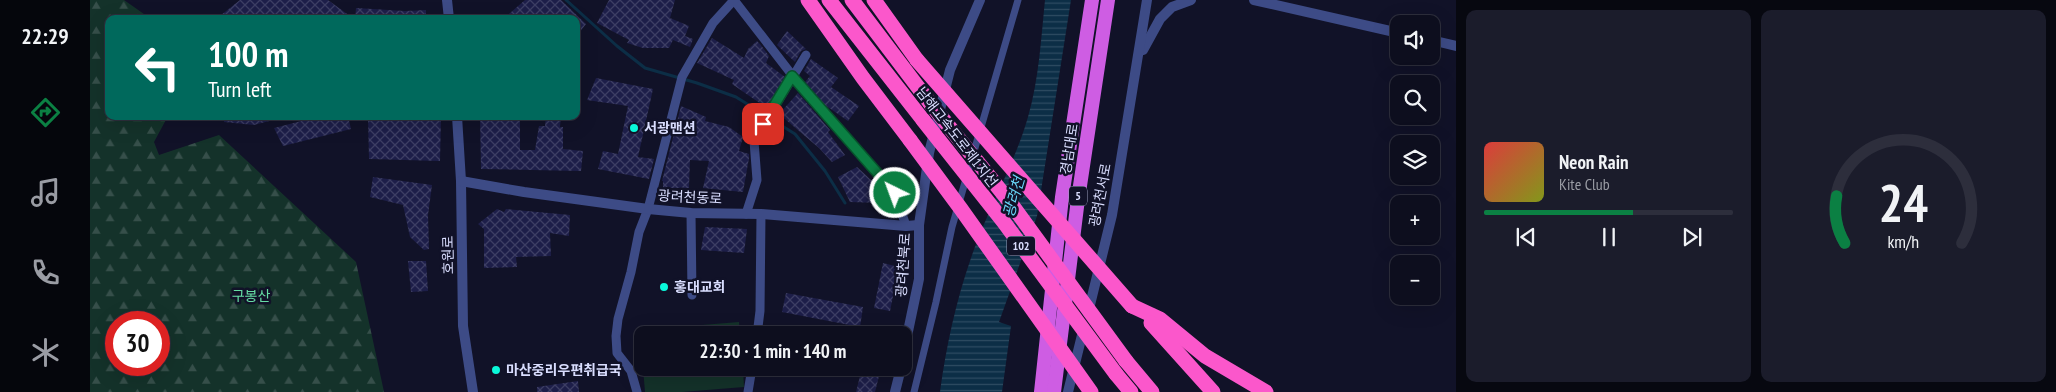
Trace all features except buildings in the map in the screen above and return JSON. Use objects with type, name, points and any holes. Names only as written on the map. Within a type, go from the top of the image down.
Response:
[{"type":"highway","points":[[808,0],[1092,392]]},
{"type":"highway","name":"남해고속도로제1지선","points":[[828,0],[993,209],[1116,374],[1132,392]]},
{"type":"highway","name":"남해고속도로제1지선","points":[[852,0],[930,103],[1009,201],[1126,361],[1152,392]]},
{"type":"highway","points":[[874,0],[917,60],[1132,306],[1160,332],[1213,392]]},
{"type":"highway","name":"경남대로","points":[[1041,392],[1062,197],[1092,0]]},
{"type":"highway","name":"경남대로","points":[[1054,392],[1078,199],[1108,0]]},
{"type":"highway","points":[[1132,306],[1160,319],[1205,356],[1266,392]]},
{"type":"street","points":[[447,0],[449,15]]},
{"type":"street","points":[[637,392],[631,371],[617,353],[616,336],[618,319],[631,272],[639,232],[648,209],[682,77],[714,23],[734,0],[792,76],[895,193],[906,226]]},
{"type":"street","points":[[914,392],[952,227],[1018,0]]},
{"type":"street","name":"광려천서로","points":[[1068,392],[1112,215],[1140,55],[1147,0]]},
{"type":"street","points":[[1140,55],[1170,4],[1191,0]]},
{"type":"street","points":[[1254,0],[1390,31]]},
{"type":"street","name":"광려천북로","points":[[909,326],[918,279],[919,225],[928,153],[950,70],[976,2]]},
{"type":"street","points":[[1440,42],[1456,46]]},
{"type":"street","points":[[746,214],[756,180],[754,141],[806,55]]},
{"type":"street","name":"호원로","points":[[457,120],[461,182],[463,326],[474,392]]},
{"type":"street","name":"광려천동로","points":[[461,182],[648,209],[761,214],[906,226],[919,225]]},
{"type":"street","points":[[691,212],[692,295]]},
{"type":"street","points":[[758,326],[761,214]]},
{"type":"street","points":[[748,392],[751,376]]},
{"type":"street","points":[[895,392],[899,376]]},
{"type":"green space","name":"구봉산","points":[[90,0],[124,0],[145,15],[105,15],[105,120],[166,120],[154,142],[159,155],[219,135],[356,262],[384,392],[90,392]]},
{"type":"green space","points":[[739,322],[739,326],[690,326]]},
{"type":"green space","points":[[644,376],[743,376],[744,387],[682,392],[645,392]]},
{"type":"water","name":"광려천","points":[[1045,0],[1071,0],[1037,216],[999,322],[1011,326],[1002,392],[940,392],[952,324],[966,274],[977,240],[1022,135],[1032,103],[1041,44]]},
{"type":"waterway","points":[[566,0],[617,46],[645,68],[736,97],[795,134],[825,171],[845,203]]},
{"type":"place","name":"서광맨션","points":[[634,128]]},
{"type":"place","name":"홍대교회","points":[[664,287]]},
{"type":"place","name":"마산중리우편취급국","points":[[496,370]]},
{"type":"route","points":[[763,124],[792,76],[895,193]]}]
